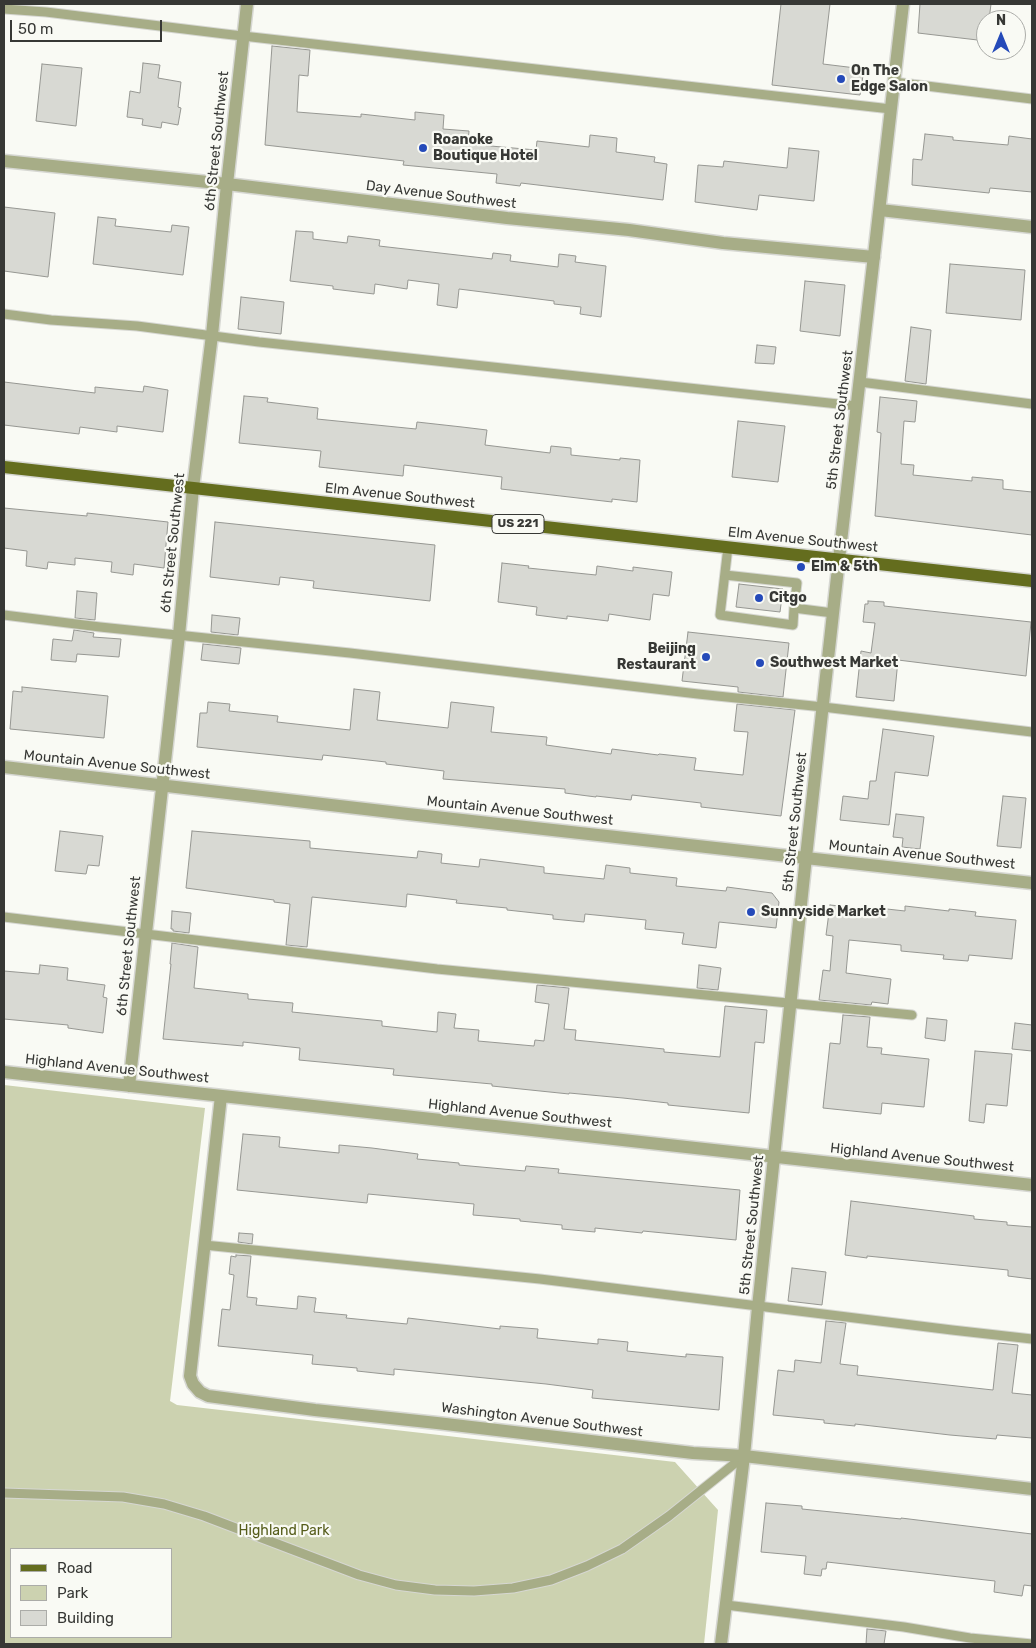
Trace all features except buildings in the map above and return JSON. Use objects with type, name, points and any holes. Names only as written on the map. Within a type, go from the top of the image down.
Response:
[{"type":"main road","name":"Elm Avenue Southwest","points":[[4,466],[1032,581]]},
{"type":"street","name":"6th Street Southwest","points":[[129,1086],[247,4]]},
{"type":"street","name":"5th Street Southwest","points":[[721,1644],[744,1456],[758,1307],[822,707],[903,4]]},
{"type":"street","name":"Day Avenue Southwest","points":[[4,161],[226,184],[507,218],[629,230],[723,243],[874,257]]},
{"type":"street","points":[[880,210],[1032,227]]},
{"type":"street","name":"Mountain Avenue Southwest","points":[[4,767],[1032,882]]},
{"type":"street","name":"Highland Avenue Southwest","points":[[4,1072],[1032,1186]]},
{"type":"street","points":[[204,1245],[221,1096]]},
{"type":"street","name":"Washington Avenue Southwest","points":[[204,1245],[190,1376],[193,1384],[200,1392],[208,1396],[693,1453],[744,1456],[1032,1489]]},
{"type":"lane","points":[[4,10],[46,12],[891,110]]},
{"type":"lane","points":[[894,82],[1032,99]]},
{"type":"lane","points":[[4,314],[51,320],[137,326],[857,406]]},
{"type":"lane","points":[[860,382],[1032,404]]},
{"type":"lane","points":[[725,574],[797,583],[793,625],[720,615],[728,547]]},
{"type":"lane","points":[[794,608],[833,613]]},
{"type":"lane","points":[[4,614],[179,635],[350,652],[1032,732]]},
{"type":"lane","points":[[4,917],[428,968],[912,1015]]},
{"type":"lane","points":[[204,1245],[540,1279],[1032,1339]]},
{"type":"lane","points":[[4,1493],[123,1497],[164,1504],[204,1516],[358,1575],[396,1585],[474,1592],[513,1588],[551,1580],[587,1566],[622,1549],[744,1456]]},
{"type":"lane","points":[[726,1605],[904,1627],[970,1638],[1032,1644]]},
{"type":"green space","name":"Highland Park","points":[[4,1085],[205,1108],[170,1401],[177,1405],[675,1462],[718,1510],[704,1644],[4,1644]]},
{"type":"place","name":"On The Edge Salon","points":[[841,79]]},
{"type":"place","name":"Roanoke Boutique Hotel","points":[[423,148]]},
{"type":"place","name":"Elm & 5th","points":[[801,567]]},
{"type":"place","name":"Citgo","points":[[759,598]]},
{"type":"place","name":"Beijing Restaurant","points":[[706,657]]},
{"type":"place","name":"Southwest Market","points":[[760,663]]},
{"type":"place","name":"Sunnyside Market","points":[[751,912]]}]
